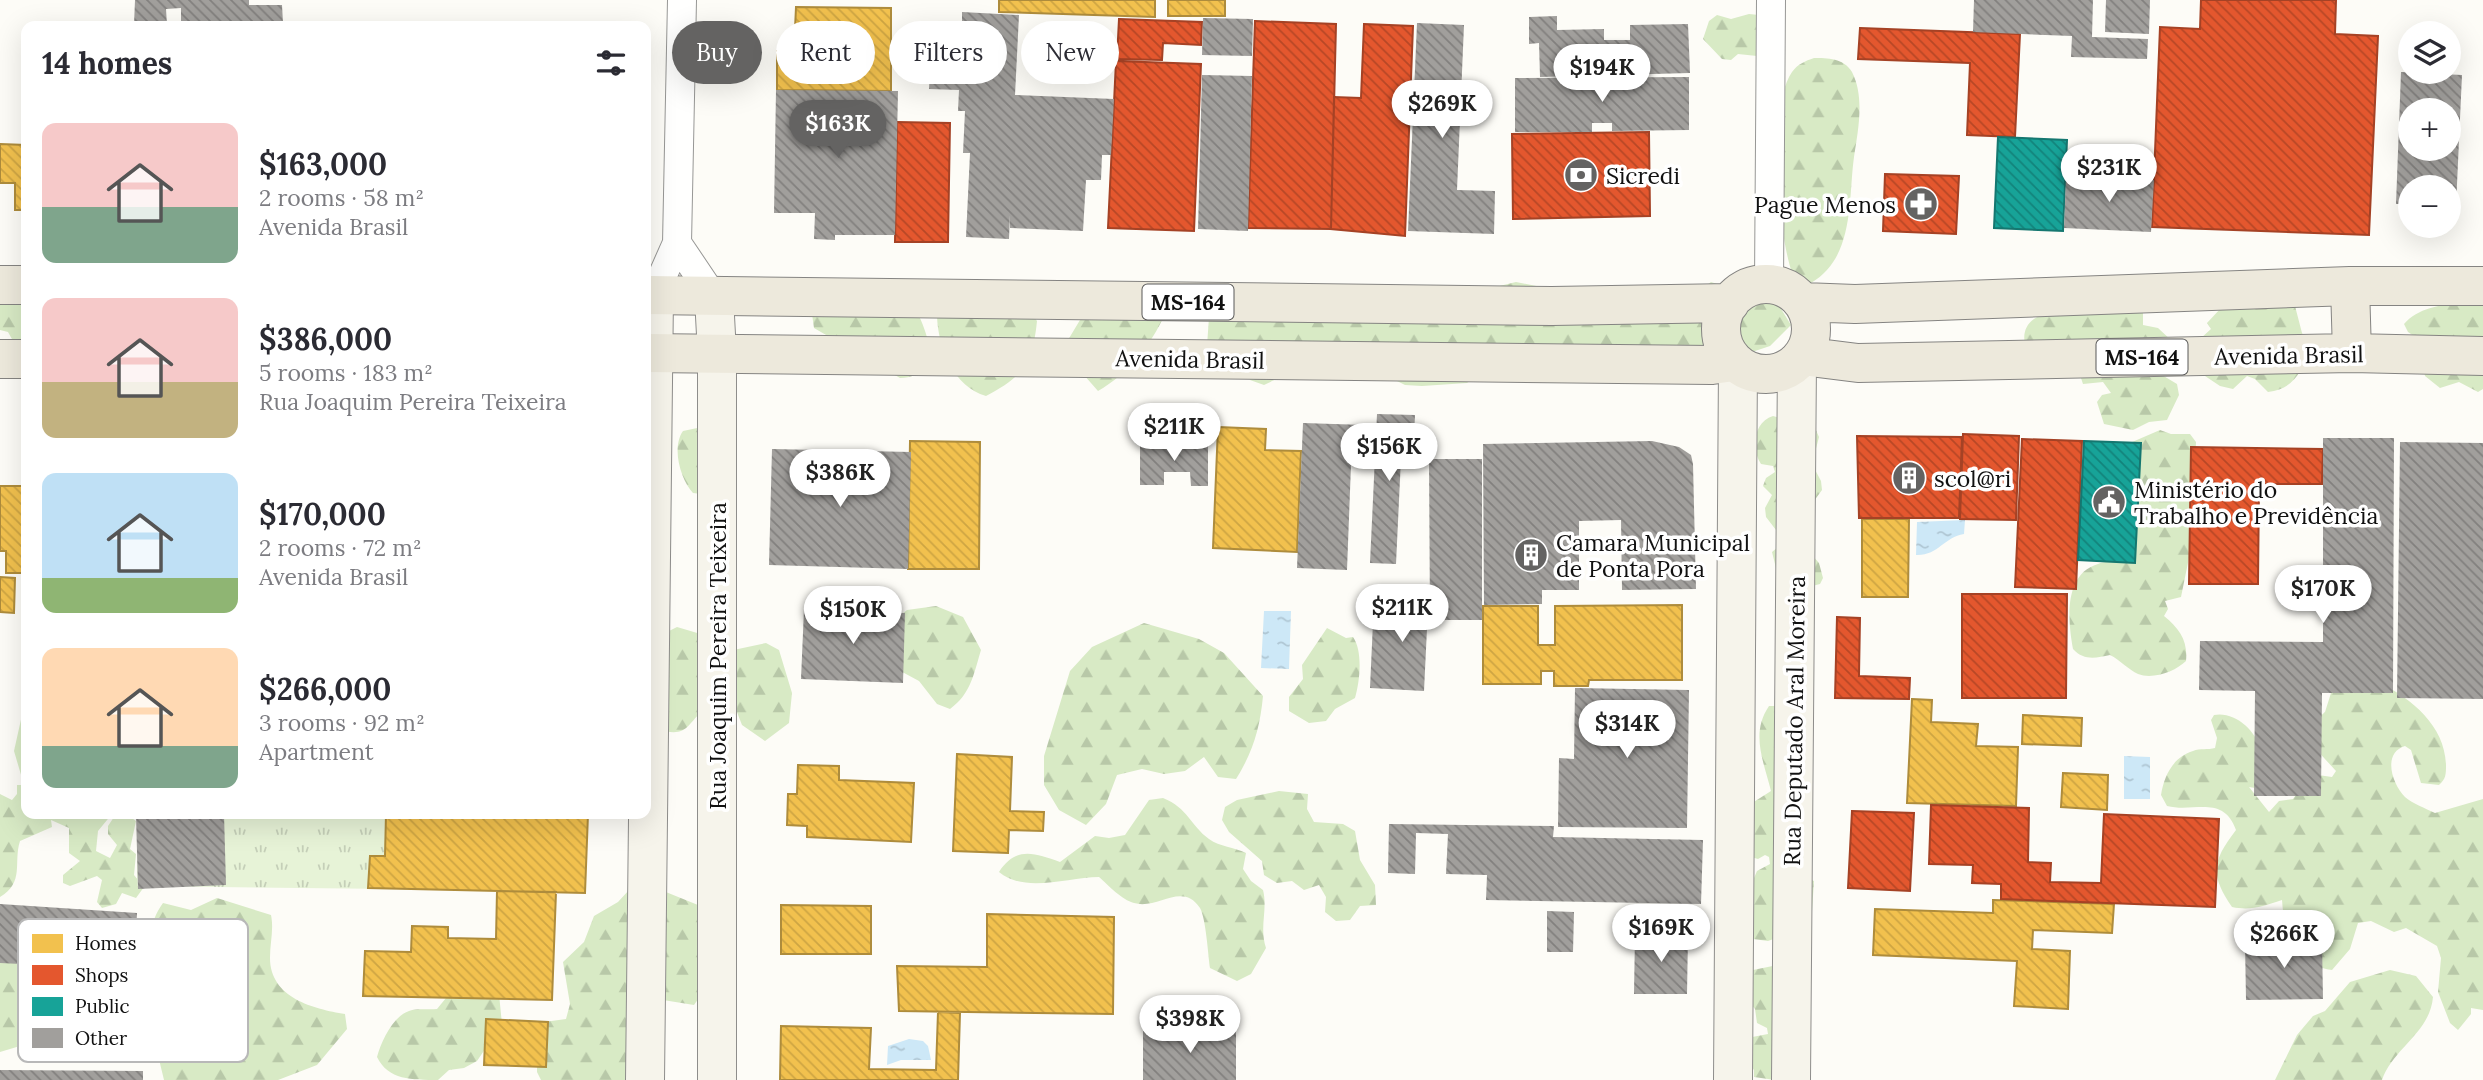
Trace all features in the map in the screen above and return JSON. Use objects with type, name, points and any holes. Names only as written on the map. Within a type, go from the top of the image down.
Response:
[{"type":"main road","points":[[1769,284],[1788,290],[1803,302],[1810,317],[1811,333],[1800,359]]},
{"type":"main road","name":"MS-164","points":[[651,295],[714,298],[1552,306],[1730,303],[1747,288],[1769,284]]},
{"type":"main road","points":[[0,285],[21,285]]},
{"type":"main road","points":[[1803,302],[1855,304],[2350,286],[2483,286]]},
{"type":"main road","points":[[2350,286],[2352,353]]},
{"type":"main road","name":"Rua Joaquim Pereira Teixeira","points":[[714,298],[717,353],[717,1080]]},
{"type":"main road","points":[[1730,303],[1722,320],[1721,338],[1736,363],[1733,1080]]},
{"type":"main road","name":"Avenida Brasil","points":[[651,353],[1712,365],[1736,363]]},
{"type":"main road","name":"Avenida Brasil","points":[[1800,359],[1858,363],[2352,353],[2483,356]]},
{"type":"main road","points":[[0,359],[21,359]]},
{"type":"main road","name":"MS-164","points":[[1736,363],[1752,372],[1768,374],[1783,371],[1800,359]]},
{"type":"main road","name":"Rua Deputado Aral Moreira","points":[[1791,1080],[1800,359]]},
{"type":"main road","points":[[645,1080],[647,819]]},
{"type":"street","points":[[651,293],[677,243],[682,0]]},
{"type":"street","points":[[1769,284],[1770,0]]},
{"type":"street","points":[[677,243],[714,298]]},
{"type":"green space","points":[[1749,14],[1759,15],[1757,56],[1738,54],[1731,60],[1722,59],[1703,39],[1709,21],[1717,15],[1731,19]]},
{"type":"green space","points":[[1814,58],[1835,60],[1849,67],[1856,82],[1859,114],[1847,226],[1835,258],[1825,272],[1811,283],[1792,273],[1787,254],[1779,201],[1777,141],[1784,90],[1792,72],[1802,63]]},
{"type":"green space","points":[[1516,282],[1576,294],[1696,293],[1711,282],[1778,304],[1791,325],[1770,346],[1689,373],[1480,374],[1467,383],[1422,386],[1405,385],[1379,372],[1291,372],[1264,385],[1250,380],[1242,351],[1207,346],[1209,317],[1483,290]]},
{"type":"green space","points":[[0,298],[21,300],[21,355],[8,332],[0,330]]},
{"type":"green space","points":[[911,299],[922,322],[929,348],[929,359],[925,368],[915,375],[900,378],[814,328],[812,314]]},
{"type":"green space","points":[[1100,301],[1165,314],[1138,358],[1098,391],[1069,358],[1065,345],[1080,320]]},
{"type":"green space","points":[[2460,303],[2483,305],[2483,389],[2478,392],[2459,382],[2440,388],[2425,376],[2417,338],[2408,332],[2404,324],[2423,311]]},
{"type":"green space","points":[[2295,306],[2302,333],[2312,349],[2296,377],[2285,387],[2268,392],[2255,379],[2247,376],[2233,389],[2220,386],[2196,370],[2190,348],[2211,329],[2207,323],[2221,308]]},
{"type":"green space","points":[[1028,309],[1037,321],[1033,347],[1024,367],[1009,382],[986,396],[965,384],[950,365],[945,353],[937,316]]},
{"type":"green space","points":[[2143,310],[2143,325],[2158,328],[2172,341],[2162,375],[2177,384],[2179,395],[2167,420],[2149,422],[2133,430],[2104,424],[2097,402],[2102,395],[2111,393],[2103,382],[2083,384],[2079,372],[2025,344],[2027,326],[2033,319],[2043,315],[2079,311]]},
{"type":"green space","points":[[1773,416],[1815,428],[1819,437],[1812,464],[1821,481],[1822,490],[1811,505],[1806,548],[1819,563],[1823,578],[1820,584],[1812,586],[1778,648],[1775,637],[1778,608],[1776,591],[1779,580],[1772,552],[1778,547],[1776,530],[1766,517],[1765,508],[1772,495],[1763,486],[1766,478],[1775,472],[1773,466],[1761,464],[1755,444],[1761,424]]},
{"type":"green space","points":[[702,427],[701,494],[693,493],[685,480],[679,464],[678,446],[683,431]]},
{"type":"green space","points":[[2160,430],[2171,434],[2190,434],[2196,442],[2192,543],[2181,597],[2165,601],[2168,609],[2164,616],[2182,636],[2186,647],[2186,661],[2164,674],[2144,676],[2110,655],[2090,658],[2077,653],[2073,649],[2069,613],[2073,588],[2087,569],[2103,562],[2121,562],[2123,446]]},
{"type":"green space","points":[[936,606],[963,617],[981,650],[967,690],[950,709],[937,704],[919,681],[893,667],[901,615],[907,610]]},
{"type":"green space","points":[[1144,623],[1199,639],[1224,653],[1263,696],[1255,739],[1236,779],[1218,777],[1204,757],[1185,771],[1164,774],[1142,769],[1117,775],[1106,804],[1086,825],[1059,810],[1044,785],[1044,756],[1070,671],[1092,647]]},
{"type":"green space","points":[[677,627],[704,635],[724,652],[766,643],[779,650],[792,693],[789,723],[765,741],[742,725],[731,697],[707,707],[689,726],[680,731],[656,729],[665,633]]},
{"type":"green space","points":[[1327,628],[1346,638],[1353,637],[1356,643],[1360,666],[1357,691],[1355,698],[1335,709],[1326,721],[1309,723],[1289,711],[1289,697],[1303,679],[1302,665]]},
{"type":"green space","points":[[2380,683],[2404,697],[2425,715],[2440,738],[2444,751],[2446,774],[2439,785],[2421,783],[2411,750],[2405,746],[2393,755],[2393,777],[2405,797],[2435,813],[2483,799],[2483,1010],[2471,1008],[2471,1014],[2458,1030],[2450,1023],[2438,992],[2441,958],[2437,946],[2406,928],[2394,932],[2371,921],[2358,923],[2350,949],[2332,970],[2319,967],[2300,954],[2294,945],[2285,924],[2282,900],[2257,907],[2232,907],[2217,876],[2222,850],[2236,830],[2224,812],[2207,807],[2167,806],[2161,795],[2167,774],[2180,758],[2196,750],[2215,748],[2217,738],[2211,720],[2214,715],[2229,716],[2243,723],[2258,742],[2261,753],[2255,788],[2249,787],[2269,812],[2279,801],[2293,799],[2311,774],[2332,777],[2336,771],[2313,746],[2314,722],[2325,712],[2331,693]]},
{"type":"green space","points":[[1769,706],[1779,706],[1807,878],[1814,881],[1811,926],[1768,941],[1753,939],[1754,878],[1757,871],[1770,864],[1769,857],[1765,855],[1758,859],[1751,857],[1749,805],[1771,791],[1759,738],[1763,717]]},
{"type":"green space","points":[[21,720],[21,775],[14,751]]},
{"type":"green space","points":[[17,785],[21,785],[21,819],[108,819],[98,831],[96,851],[110,858],[117,845],[108,834],[108,826],[113,819],[136,821],[130,849],[136,854],[134,875],[144,887],[136,898],[122,893],[116,904],[102,908],[97,902],[102,880],[97,876],[70,886],[63,883],[63,875],[80,861],[69,853],[69,828],[51,820],[52,827],[20,841],[13,885],[0,897],[0,794],[12,800],[17,794]]},
{"type":"green space","points":[[1279,791],[1308,794],[1307,809],[1314,822],[1343,824],[1355,831],[1360,860],[1375,885],[1376,905],[1360,906],[1350,920],[1336,921],[1325,912],[1326,897],[1319,885],[1304,890],[1292,881],[1277,883],[1264,875],[1262,861],[1229,832],[1222,820],[1225,807],[1237,800]]},
{"type":"green space","points":[[1163,798],[1184,812],[1209,839],[1246,853],[1243,869],[1251,881],[1263,890],[1263,933],[1266,948],[1251,974],[1237,981],[1210,968],[1202,913],[1193,900],[1178,896],[1152,903],[1134,903],[1120,896],[1099,877],[1034,883],[1009,879],[999,872],[1012,858],[1019,855],[1034,854],[1060,862],[1095,836],[1109,838],[1125,835],[1149,800]]},
{"type":"green space","points":[[138,819],[393,819],[392,889],[137,886]]},
{"type":"green space","points":[[656,888],[698,905],[703,992],[694,1005],[663,1000],[656,1080],[541,1080],[537,1072],[537,1023],[566,1019],[570,1004],[563,962],[584,942],[594,916],[618,902],[629,890]]},
{"type":"green space","points":[[217,898],[271,915],[270,958],[277,983],[286,992],[308,1005],[345,1014],[347,1029],[317,1065],[278,1080],[164,1080],[160,1062],[248,1062],[248,919],[154,919],[163,903],[191,910]]},
{"type":"green space","points":[[0,942],[18,947],[18,1047],[0,1052]]},
{"type":"green space","points":[[1782,964],[1775,1080],[1754,1077],[1754,1070],[1745,1058],[1747,1038],[1768,1034],[1767,1028],[1757,1023],[1755,1009],[1745,998],[1753,970]]},
{"type":"green space","points":[[2390,970],[2416,976],[2433,997],[2425,1021],[2394,1059],[2382,1080],[2275,1080],[2297,1035],[2313,1016],[2325,1011],[2350,982]]},
{"type":"green space","points":[[455,987],[499,994],[502,1024],[477,1061],[464,1068],[449,1070],[438,1080],[402,1077],[382,1065],[377,1057],[385,1037],[398,1018],[409,1011],[437,1009]]},
{"type":"water","points":[[1965,520],[1964,534],[1930,553],[1916,555],[1917,522]]},
{"type":"water","points":[[1264,611],[1291,611],[1289,669],[1261,668]]},
{"type":"water","points":[[2124,756],[2150,757],[2150,799],[2124,799]]},
{"type":"water","points":[[909,1039],[923,1041],[928,1046],[931,1060],[901,1060],[887,1065],[888,1046]]},
{"type":"building: Homes","points":[[999,0],[1155,0],[1155,17],[999,12]]},
{"type":"building: Homes","points":[[1168,0],[1225,0],[1225,16],[1168,16]]},
{"type":"building: Homes","points":[[796,7],[891,8],[891,91],[777,90],[777,84],[875,84],[875,21],[795,21]]},
{"type":"building: Homes","points":[[0,144],[21,145],[21,210],[15,210],[15,183],[0,183]]},
{"type":"building: Homes","points":[[1218,427],[1266,429],[1265,450],[1301,451],[1297,552],[1213,548]]},
{"type":"building: Homes","points":[[910,441],[980,442],[979,569],[908,569]]},
{"type":"building: Homes","points":[[0,486],[21,486],[21,573],[6,573],[6,551],[0,551]]},
{"type":"building: Homes","points":[[1862,519],[1909,519],[1908,597],[1862,597]]},
{"type":"building: Homes","points":[[0,577],[15,578],[14,613],[0,612]]},
{"type":"building: Homes","points":[[1682,605],[1682,680],[1589,680],[1588,686],[1554,686],[1554,671],[1541,671],[1541,684],[1483,684],[1483,606],[1538,606],[1538,645],[1555,645],[1555,606]]},
{"type":"building: Homes","points":[[1912,699],[1932,700],[1931,722],[1978,724],[1976,746],[2018,747],[2016,806],[1907,803]]},
{"type":"building: Homes","points":[[2023,715],[2082,718],[2081,746],[2022,744]]},
{"type":"building: Homes","points":[[957,754],[1012,757],[1010,811],[1044,812],[1043,831],[1009,830],[1008,853],[953,851]]},
{"type":"building: Homes","points":[[798,765],[839,766],[839,780],[914,783],[911,842],[807,837],[807,826],[787,825],[788,794],[797,794]]},
{"type":"building: Homes","points":[[2063,773],[2108,775],[2107,810],[2061,807]]},
{"type":"building: Homes","points":[[386,819],[588,819],[585,893],[368,888],[370,856],[385,856]]},
{"type":"building: Homes","points":[[497,891],[556,892],[552,1000],[363,996],[365,951],[411,952],[412,926],[448,927],[448,938],[496,939]]},
{"type":"building: Homes","points":[[1993,900],[2114,904],[2112,933],[2033,930],[2032,949],[2070,951],[2068,1009],[2014,1006],[2017,961],[1873,955],[1875,909],[1993,913]]},
{"type":"building: Homes","points":[[781,905],[871,906],[871,954],[781,954]]},
{"type":"building: Homes","points":[[987,914],[1114,917],[1113,1014],[899,1011],[897,966],[987,967]]},
{"type":"building: Homes","points":[[938,1012],[960,1013],[958,1080],[780,1080],[781,1026],[871,1028],[869,1069],[936,1070]]},
{"type":"building: Homes","points":[[486,1019],[548,1022],[546,1067],[484,1065]]},
{"type":"building: Shops","points":[[2201,0],[2336,0],[2335,34],[2378,36],[2369,235],[2152,227],[2160,27],[2200,29]]},
{"type":"building: Shops","points":[[1119,21],[1202,22],[1201,45],[1163,43],[1162,60],[1119,59]]},
{"type":"building: Shops","points":[[1255,21],[1336,24],[1331,229],[1248,228]]},
{"type":"building: Shops","points":[[1364,24],[1413,26],[1405,236],[1331,229],[1334,97],[1361,98]]},
{"type":"building: Shops","points":[[1860,28],[2020,34],[2015,137],[1967,135],[1970,63],[1858,59]]},
{"type":"building: Shops","points":[[1119,61],[1201,64],[1194,231],[1108,228],[1115,84],[1119,84]]},
{"type":"building: Shops","points":[[897,122],[950,123],[948,242],[895,242]]},
{"type":"building: Shops","name":"Sicredi","points":[[1649,132],[1650,216],[1513,219],[1512,134]]},
{"type":"building: Shops","name":"Pague Menos","points":[[1885,174],[1959,176],[1956,234],[1883,231]]},
{"type":"building: Shops","points":[[1963,434],[2019,436],[2016,520],[1960,519]]},
{"type":"building: Shops","name":"scol@ri","points":[[1857,436],[1962,437],[1959,518],[1859,518]]},
{"type":"building: Shops","points":[[2022,439],[2082,441],[2076,589],[2015,587]]},
{"type":"building: Shops","points":[[2191,447],[2323,449],[2322,484],[2259,484],[2258,584],[2189,584]]},
{"type":"building: Shops","points":[[1962,594],[2067,594],[2066,698],[1962,698]]},
{"type":"building: Shops","points":[[1837,617],[1860,618],[1859,676],[1910,678],[1909,699],[1835,698]]},
{"type":"building: Shops","points":[[1931,805],[2029,808],[2028,862],[2051,863],[2050,882],[2101,883],[2104,814],[2219,819],[2215,907],[2001,899],[2001,884],[1972,883],[1973,865],[1929,864]]},
{"type":"building: Shops","points":[[1852,811],[1914,813],[1910,891],[1848,888]]},
{"type":"building: Public","points":[[1998,137],[2067,140],[2063,231],[1994,228]]},
{"type":"building: Public","name":"Ministério do Trabalho e Previdência","points":[[2084,441],[2141,443],[2135,563],[2078,560]]},
{"type":"building: Other","points":[[135,0],[249,0],[249,5],[282,5],[283,21],[181,21],[181,8],[166,9],[167,21],[134,21]]},
{"type":"building: Other","points":[[1974,0],[2093,0],[2092,37],[2148,39],[2147,59],[2071,57],[2072,36],[1973,32]]},
{"type":"building: Other","points":[[2106,0],[2150,0],[2149,34],[2105,32]]},
{"type":"building: Other","points":[[962,12],[1019,15],[1015,95],[1114,99],[1111,155],[1102,155],[1101,180],[1086,180],[1083,231],[1010,228],[1010,215],[1009,239],[966,237],[970,153],[963,153],[965,111],[958,111],[959,90],[929,89],[929,84],[1007,84],[1007,21],[962,21]]},
{"type":"building: Other","points":[[1557,16],[1557,30],[1604,29],[1604,40],[1630,40],[1630,25],[1688,24],[1690,73],[1540,77],[1539,43],[1529,44],[1529,17]]},
{"type":"building: Other","points":[[1203,18],[1253,19],[1252,56],[1202,55]]},
{"type":"building: Other","points":[[1417,23],[1464,25],[1457,190],[1495,191],[1494,234],[1408,231]]},
{"type":"building: Other","points":[[1202,75],[1252,76],[1248,231],[1198,229]]},
{"type":"building: Other","points":[[2462,75],[2461,98],[2400,98],[2401,84],[2461,84]]},
{"type":"building: Other","points":[[1689,77],[1689,130],[1612,131],[1612,123],[1592,123],[1592,132],[1515,132],[1515,78]]},
{"type":"building: Other","points":[[776,90],[898,91],[895,235],[835,235],[835,240],[814,239],[815,213],[774,213]]},
{"type":"building: Other","points":[[2398,151],[2398,161],[2458,161],[2457,175],[2398,175],[2396,204]]},
{"type":"building: Other","points":[[2066,176],[2154,180],[2151,232],[2064,228]]},
{"type":"building: Other","points":[[1377,414],[1415,415],[1413,459],[1401,458],[1396,564],[1370,563]]},
{"type":"building: Other","points":[[1303,423],[1365,425],[1364,465],[1351,465],[1347,570],[1297,568]]},
{"type":"building: Other","points":[[2323,438],[2394,438],[2393,693],[2322,693],[2321,796],[2254,796],[2255,691],[2199,690],[2200,641],[2323,642]]},
{"type":"building: Other","name":"Camara Municipal de Ponta Pora","points":[[1652,441],[1679,447],[1691,455],[1696,589],[1622,590],[1621,520],[1579,521],[1579,590],[1542,590],[1542,604],[1484,605],[1483,444]]},
{"type":"building: Other","points":[[2400,442],[2483,443],[2483,699],[2397,698]]},
{"type":"building: Other","points":[[1208,444],[1208,486],[1191,486],[1190,472],[1164,472],[1164,485],[1140,485],[1140,445]]},
{"type":"building: Other","points":[[772,449],[911,452],[908,569],[769,565]]},
{"type":"building: Other","points":[[1429,459],[1482,459],[1482,620],[1430,620]]},
{"type":"building: Other","points":[[1398,586],[1429,587],[1424,691],[1370,688],[1373,622],[1396,623]]},
{"type":"building: Other","points":[[804,609],[905,613],[903,683],[801,679]]},
{"type":"building: Other","points":[[1575,688],[1689,690],[1687,828],[1558,827],[1559,758],[1574,759]]},
{"type":"building: Other","points":[[136,819],[224,819],[226,885],[138,889]]},
{"type":"building: Other","points":[[1389,824],[1554,826],[1553,837],[1703,840],[1701,904],[1486,900],[1487,875],[1446,874],[1448,834],[1416,833],[1415,874],[1388,873]]},
{"type":"building: Other","points":[[0,904],[137,913],[137,919],[18,919],[18,964],[0,963]]},
{"type":"building: Other","points":[[1547,911],[1574,912],[1573,952],[1547,952]]},
{"type":"building: Other","points":[[1635,934],[1688,935],[1687,994],[1634,994]]},
{"type":"building: Other","points":[[2322,941],[2323,999],[2246,1000],[2245,942]]},
{"type":"building: Other","points":[[1236,1030],[1236,1080],[1143,1080],[1143,1031]]},
{"type":"building: Other","points":[[0,1070],[143,1071],[143,1080],[0,1080]]},
{"type":"place","name":"Sicredi","points":[[1581,175]]},
{"type":"place","name":"Pague Menos","points":[[1921,204]]},
{"type":"place","name":"scol@ri","points":[[1909,478]]},
{"type":"place","name":"Ministério do Trabalho e Previdência","points":[[2109,502]]},
{"type":"place","name":"Camara Municipal de Ponta Pora","points":[[1531,555]]}]
